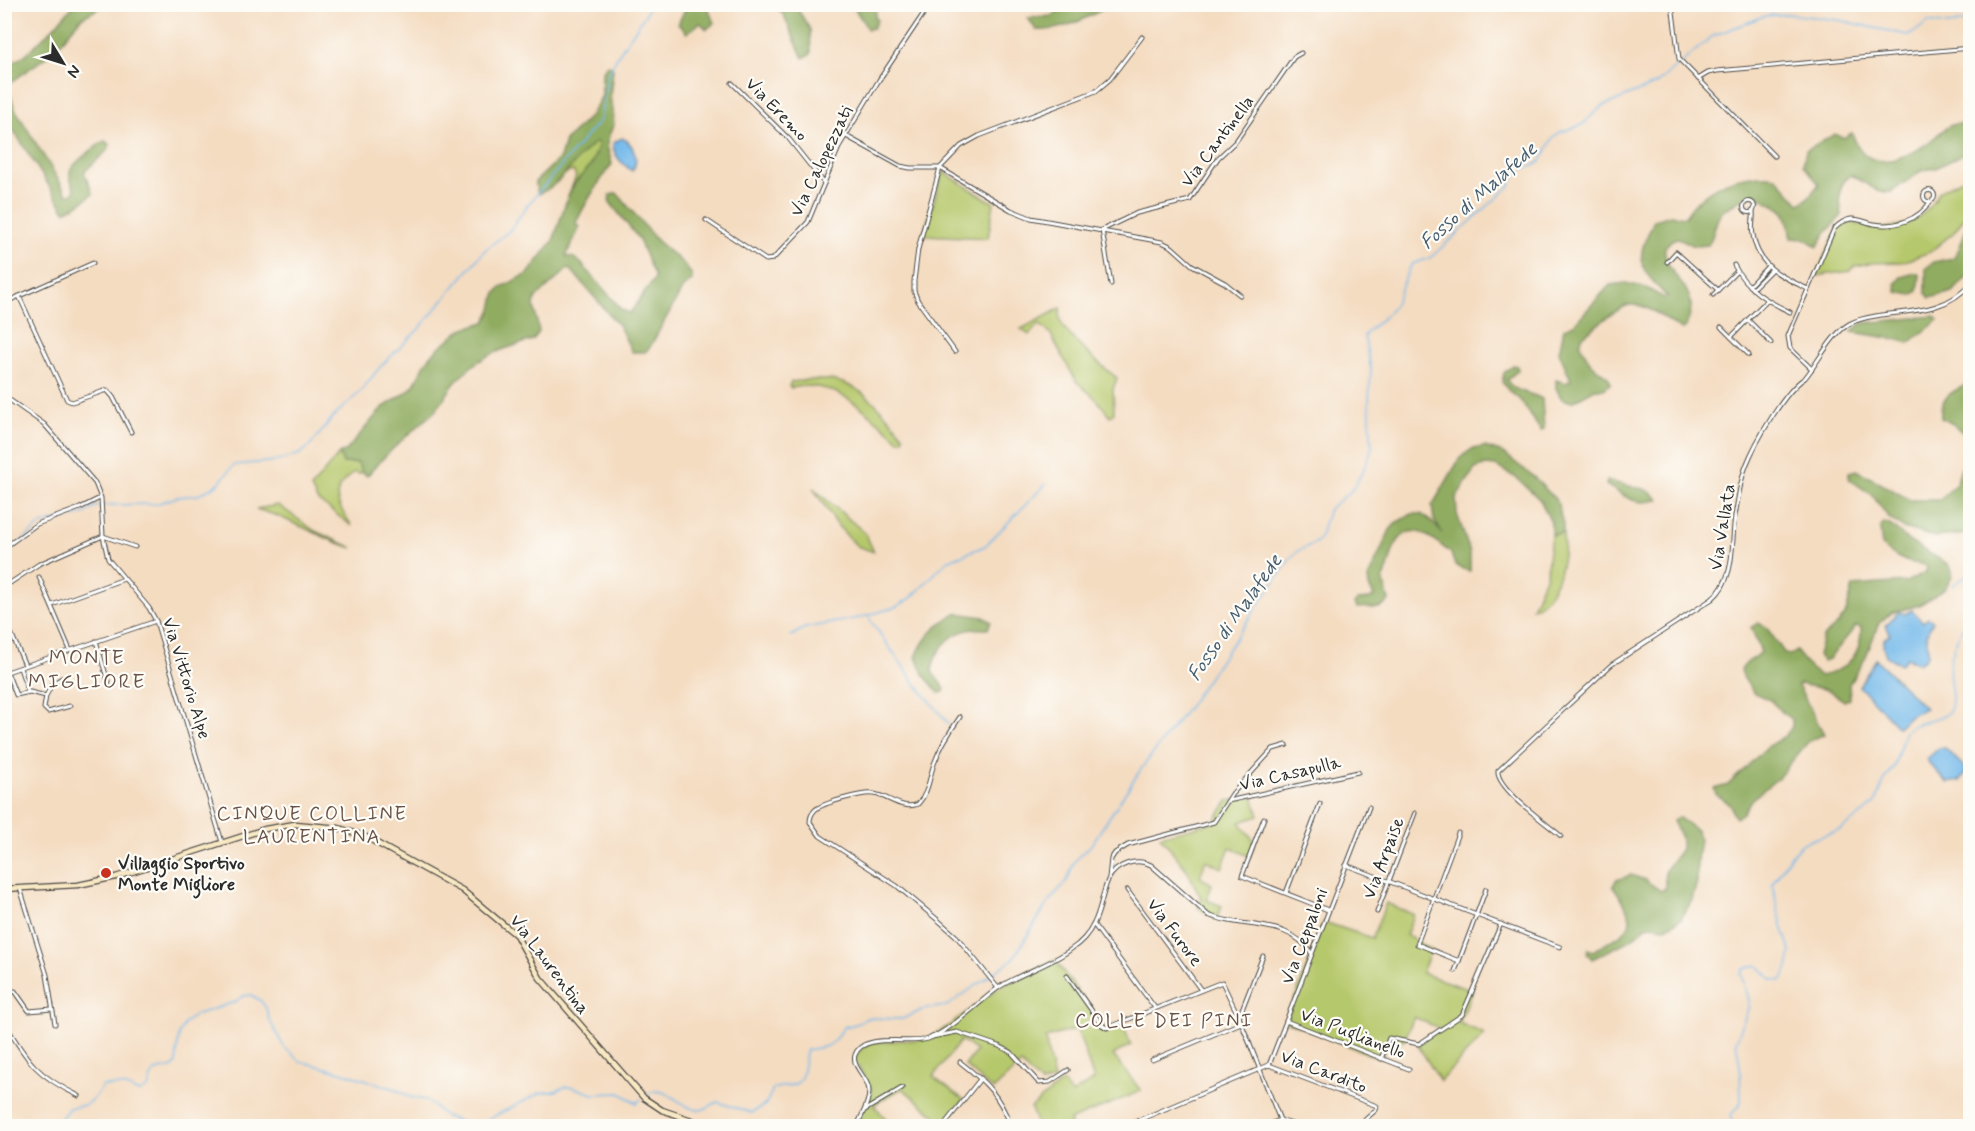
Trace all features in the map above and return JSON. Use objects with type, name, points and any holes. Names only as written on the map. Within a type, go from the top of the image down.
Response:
[{"type":"main road","name":"Via Laurentina","points":[[4,889],[78,885],[116,877],[290,824],[332,826],[364,836],[447,880],[482,905],[512,931],[540,978],[643,1097],[662,1110],[709,1126]]},
{"type":"street","name":"Via Calopezzati","points":[[706,220],[770,261],[795,237],[808,222],[833,159],[846,136],[879,80],[930,4]]},
{"type":"street","points":[[1672,4],[1680,60],[1774,156]]},
{"type":"street","points":[[955,352],[918,301],[914,289],[917,253],[940,168],[956,150],[972,139],[1098,90],[1112,78],[1142,37]]},
{"type":"street","points":[[1698,79],[1717,71],[1971,48]]},
{"type":"street","name":"Via Cantinella","points":[[1102,230],[1137,213],[1190,200],[1218,158],[1236,141],[1294,56],[1301,53]]},
{"type":"street","name":"Via Eremo","points":[[732,83],[789,139],[824,183]]},
{"type":"street","points":[[846,136],[896,165],[910,168],[940,168],[1025,217],[1164,243],[1192,265],[1225,283],[1240,295]]},
{"type":"street","points":[[1812,369],[1790,348],[1788,340],[1832,233],[1840,223],[1851,219],[1876,225],[1897,224],[1916,216],[1930,202]]},
{"type":"street","points":[[1753,211],[1753,238],[1769,268],[1780,277],[1809,289]]},
{"type":"street","points":[[1102,230],[1111,284]]},
{"type":"street","points":[[1667,262],[1676,252],[1719,290]]},
{"type":"street","points":[[4,303],[93,263]]},
{"type":"street","points":[[1734,265],[1752,289],[1790,312]]},
{"type":"street","points":[[1749,285],[1769,268]]},
{"type":"street","points":[[1752,289],[1769,268]]},
{"type":"street","points":[[1713,295],[1737,271]]},
{"type":"street","name":"Via Vallata","points":[[1561,836],[1512,795],[1498,777],[1497,772],[1606,669],[1712,599],[1722,590],[1729,571],[1736,515],[1746,466],[1786,396],[1812,369],[1844,328],[1866,317],[1939,306],[1952,301],[1971,285]]},
{"type":"street","points":[[19,296],[67,400],[76,401],[106,390],[113,397],[130,432]]},
{"type":"street","points":[[1731,337],[1767,300]]},
{"type":"street","points":[[1748,320],[1771,343]]},
{"type":"street","points":[[1720,327],[1749,355]]},
{"type":"street","name":"Via Vittorio Alpe","points":[[4,396],[32,414],[50,430],[96,483],[101,500],[103,536],[109,561],[149,608],[156,621],[222,843]]},
{"type":"street","points":[[4,548],[36,524],[101,500]]},
{"type":"street","points":[[4,586],[39,564],[103,536],[135,547]]},
{"type":"street","points":[[39,577],[70,650]]},
{"type":"street","points":[[51,605],[124,579]]},
{"type":"street","points":[[4,619],[25,665]]},
{"type":"street","points":[[46,696],[28,692],[16,695],[6,672],[156,621]]},
{"type":"street","points":[[96,641],[109,685]]},
{"type":"street","points":[[20,667],[28,692]]},
{"type":"street","points":[[62,678],[53,683],[46,696],[44,708],[48,712],[70,706]]},
{"type":"street","points":[[960,717],[935,761],[930,781],[919,803],[909,806],[876,794],[867,794],[820,806],[811,814],[810,822],[820,836],[897,886],[956,936],[998,988]]},
{"type":"street","name":"Via Casapulla","points":[[1094,925],[1109,878],[1110,859],[1123,847],[1213,823],[1228,801],[1274,749],[1287,745]]},
{"type":"street","name":"Via Casapulla","points":[[1228,801],[1358,772]]},
{"type":"street","points":[[1286,893],[1320,804]]},
{"type":"street","name":"Via Ceppaloni","points":[[1269,1065],[1369,807]]},
{"type":"street","name":"Via Arpaise","points":[[1377,912],[1415,813]]},
{"type":"street","points":[[1264,818],[1242,876],[1328,910]]},
{"type":"street","points":[[1458,833],[1417,944],[1459,961]]},
{"type":"street","points":[[1109,878],[1126,864],[1147,863],[1208,915],[1282,930],[1301,941],[1312,954]]},
{"type":"street","points":[[1346,866],[1560,947]]},
{"type":"street","points":[[20,888],[47,975],[55,1024]]},
{"type":"street","points":[[1455,971],[1486,889]]},
{"type":"street","name":"Via Furore","points":[[1126,890],[1201,990]]},
{"type":"street","points":[[1381,1059],[1389,1038],[1419,1044],[1461,1017],[1501,924]]},
{"type":"street","points":[[928,1039],[954,1023],[998,988],[1070,950],[1094,925],[1155,1008]]},
{"type":"street","points":[[1239,1017],[1263,956]]},
{"type":"street","points":[[1066,976],[1106,1028],[1219,982],[1223,983],[1280,1120]]},
{"type":"street","points":[[4,992],[15,991],[29,1011],[52,1009]]},
{"type":"street","name":"Via Puglianello","points":[[1286,1021],[1409,1070]]},
{"type":"street","points":[[4,1022],[33,1067],[47,1078],[79,1096]]},
{"type":"street","points":[[1152,1060],[1240,1023]]},
{"type":"street","points":[[857,1126],[869,1090],[866,1079],[855,1061],[856,1054],[859,1050],[878,1041],[928,1039],[957,1032],[1011,1052],[1039,1083],[1052,1081],[1068,1070]]},
{"type":"street","points":[[960,1062],[981,1078],[998,1096],[1011,1126]]},
{"type":"street","points":[[1125,1126],[1269,1065]]},
{"type":"street","name":"Via Cardito","points":[[1269,1065],[1377,1106],[1377,1109],[1359,1125]]},
{"type":"street","points":[[943,1126],[981,1078]]},
{"type":"street","points":[[863,1111],[902,1088]]},
{"type":"street","points":[[1002,1126],[1008,1119]]},
{"type":"street","points":[[1264,1126],[1280,1120],[1298,1126]]},
{"type":"green space","points":[[75,4],[105,5],[81,18],[54,51],[9,84],[9,92],[15,109],[67,194],[72,194],[75,190],[70,171],[75,163],[104,141],[110,144],[108,150],[84,172],[93,194],[65,211],[5,117],[4,69],[26,54]]},
{"type":"green space","points":[[687,5],[709,5],[714,23],[707,29],[700,23],[687,33],[678,24]]},
{"type":"green space","points":[[774,5],[795,5],[810,29],[811,54],[803,58],[783,14]]},
{"type":"green space","points":[[854,5],[873,5],[877,20],[873,28],[867,29]]},
{"type":"green space","points":[[1065,5],[1112,5],[1075,23],[1056,29],[1036,30],[1028,18],[1052,16]]},
{"type":"green space","points":[[607,65],[612,66],[613,70],[610,95],[614,124],[607,146],[612,164],[592,192],[576,223],[580,227],[566,256],[581,263],[622,310],[630,313],[655,278],[638,238],[609,201],[610,195],[617,193],[657,241],[683,263],[692,275],[692,281],[684,286],[650,347],[645,352],[632,352],[619,326],[568,269],[536,298],[534,305],[539,332],[533,340],[490,355],[472,366],[455,383],[436,410],[367,476],[362,472],[358,463],[343,463],[339,454],[346,451],[382,408],[406,393],[414,385],[426,362],[438,348],[462,329],[485,322],[492,310],[495,295],[501,287],[528,274],[553,241],[568,196],[575,183],[592,164],[599,144],[596,142],[589,148],[547,190],[538,194],[535,182],[560,158],[565,141],[591,115],[602,96],[602,72]]},
{"type":"green space","points":[[1970,123],[1970,150],[1936,168],[1923,170],[1891,192],[1880,192],[1851,175],[1846,179],[1840,193],[1842,215],[1817,247],[1806,239],[1791,238],[1783,211],[1757,195],[1745,196],[1721,213],[1708,245],[1692,245],[1678,238],[1670,242],[1665,247],[1667,262],[1685,289],[1691,303],[1686,327],[1681,330],[1647,308],[1626,306],[1583,336],[1580,344],[1591,364],[1609,378],[1610,384],[1604,389],[1595,389],[1572,402],[1562,399],[1556,388],[1556,380],[1566,383],[1571,380],[1559,352],[1564,328],[1574,324],[1610,285],[1626,283],[1646,288],[1664,298],[1667,297],[1652,281],[1642,262],[1644,244],[1654,220],[1671,215],[1685,217],[1693,206],[1712,189],[1749,176],[1776,177],[1800,204],[1819,184],[1803,165],[1806,150],[1835,134],[1844,138],[1852,133],[1865,154],[1883,161],[1893,160],[1914,151],[1948,127]]},
{"type":"green space","points":[[596,141],[599,144],[592,164],[575,183],[568,196],[576,176],[573,171],[564,174]]},
{"type":"green space","points":[[943,172],[994,203],[988,238],[923,235]]},
{"type":"green space","points":[[1964,178],[1970,180],[1970,205],[1953,233],[1930,252],[1902,262],[1869,263],[1856,266],[1850,271],[1816,276],[1837,229],[1842,225],[1850,222],[1873,228],[1886,228],[1907,224],[1923,214],[1935,200],[1938,192]]},
{"type":"green space","points":[[1970,219],[1970,273],[1953,292],[1930,298],[1926,293],[1926,268],[1934,262],[1953,258],[1959,249]]},
{"type":"green space","points":[[1915,273],[1920,275],[1918,291],[1912,295],[1897,292],[1896,283],[1901,277]]},
{"type":"green space","points":[[1061,308],[1060,317],[1065,329],[1086,352],[1117,378],[1113,389],[1114,413],[1110,416],[1097,400],[1076,381],[1050,333],[1039,324],[1029,335],[1021,329]]},
{"type":"green space","points":[[1934,316],[1939,320],[1909,343],[1852,332],[1864,323]]},
{"type":"green space","points":[[1513,365],[1517,366],[1518,370],[1507,380],[1510,384],[1518,390],[1542,399],[1544,429],[1541,431],[1520,400],[1502,382],[1504,373]]},
{"type":"green space","points":[[836,381],[847,384],[866,395],[904,436],[903,440],[899,440],[863,409],[836,393],[822,388],[807,386],[791,388],[789,386],[791,382]]},
{"type":"green space","points":[[1970,385],[1970,439],[1953,424],[1941,418],[1942,406],[1947,397]]},
{"type":"green space","points":[[1485,447],[1503,453],[1534,477],[1557,501],[1563,533],[1551,535],[1551,522],[1540,500],[1518,479],[1496,466],[1486,465],[1475,469],[1456,498],[1457,514],[1470,552],[1470,571],[1457,565],[1451,553],[1429,537],[1414,531],[1407,533],[1400,538],[1394,548],[1383,580],[1389,600],[1378,608],[1357,608],[1355,603],[1358,600],[1370,599],[1374,596],[1369,587],[1368,578],[1390,530],[1397,522],[1412,514],[1421,514],[1442,533],[1434,520],[1432,506],[1460,458],[1472,449]]},
{"type":"green space","points":[[1970,453],[1970,533],[1968,534],[1935,537],[1903,528],[1889,518],[1872,495],[1849,479],[1849,472],[1857,470],[1910,500],[1940,500],[1957,483],[1960,471]]},
{"type":"green space","points":[[339,454],[343,463],[358,463],[362,472],[358,474],[355,472],[346,479],[338,491],[339,504],[352,526],[317,500],[311,488]]},
{"type":"green space","points":[[1607,481],[1647,490],[1659,499],[1644,502],[1631,500],[1606,485]]},
{"type":"green space","points":[[813,488],[865,533],[874,552],[857,546],[838,526]]},
{"type":"green space","points":[[278,505],[315,531],[353,548],[256,509]]},
{"type":"green space","points":[[1884,523],[1890,525],[1910,542],[1948,564],[1952,577],[1946,587],[1931,598],[1919,605],[1891,613],[1879,623],[1865,659],[1849,684],[1850,699],[1844,701],[1828,690],[1800,684],[1798,686],[1824,734],[1808,742],[1778,778],[1751,800],[1743,813],[1736,818],[1731,805],[1716,794],[1714,789],[1728,785],[1768,746],[1785,736],[1792,727],[1792,720],[1770,700],[1754,693],[1744,679],[1741,670],[1761,652],[1751,627],[1759,623],[1767,628],[1785,654],[1790,655],[1796,651],[1810,668],[1821,676],[1845,665],[1856,653],[1861,637],[1861,627],[1856,626],[1829,659],[1823,661],[1818,656],[1823,637],[1838,624],[1846,613],[1853,586],[1906,582],[1926,572],[1927,567],[1901,559],[1882,546],[1880,529]]},
{"type":"green space","points":[[1563,533],[1561,565],[1554,586],[1541,603],[1532,608],[1546,575],[1551,535]]},
{"type":"green space","points":[[957,613],[984,617],[991,622],[988,629],[961,632],[943,645],[932,672],[945,689],[944,692],[939,693],[923,674],[916,657],[923,642],[932,631]]},
{"type":"green space","points":[[1253,796],[1259,816],[1240,822],[1255,842],[1250,857],[1230,847],[1222,868],[1206,860],[1200,877],[1212,884],[1207,900],[1222,906],[1217,918],[1198,908],[1202,900],[1187,870],[1160,836],[1214,822],[1228,801]]},
{"type":"green space","points":[[1678,817],[1696,830],[1700,839],[1697,882],[1692,900],[1681,919],[1666,928],[1651,925],[1644,928],[1632,939],[1592,959],[1587,953],[1588,949],[1593,951],[1617,937],[1629,926],[1628,911],[1613,886],[1616,880],[1631,875],[1645,880],[1661,891],[1665,888],[1665,871],[1681,849],[1681,838],[1673,821]]},
{"type":"green space","points":[[1386,903],[1414,915],[1406,935],[1431,950],[1422,973],[1473,991],[1459,1023],[1485,1034],[1440,1081],[1417,1044],[1441,1029],[1414,1017],[1404,1041],[1391,1038],[1387,1041],[1381,1059],[1286,1021],[1324,922],[1372,938]]},
{"type":"green space","points":[[1055,960],[1102,1025],[1106,1028],[1122,1023],[1131,1045],[1113,1055],[1141,1091],[1069,1121],[1071,1126],[1037,1126],[1031,1108],[1062,1082],[1072,1094],[1094,1080],[1077,1029],[1045,1038],[1054,1080],[1041,1084],[1021,1064],[993,1090],[965,1066],[976,1051],[961,1040],[933,1077],[964,1100],[945,1124],[902,1088],[874,1105],[892,1126],[855,1126],[872,1091],[855,1061],[861,1049],[873,1042],[928,1039],[998,988]]},
{"type":"water","points":[[622,138],[630,144],[635,153],[636,162],[632,171],[615,152],[613,143]]},
{"type":"water","points":[[1912,610],[1923,622],[1928,618],[1933,621],[1927,634],[1928,654],[1919,663],[1907,658],[1901,664],[1886,656],[1883,646],[1884,639],[1890,634],[1886,625],[1899,612],[1905,614]]},
{"type":"water","points":[[1876,659],[1925,708],[1909,716],[1898,727],[1859,686]]},
{"type":"water","points":[[1939,748],[1945,748],[1965,768],[1966,772],[1960,781],[1947,783],[1928,762],[1927,759]]},
{"type":"waterway","points":[[4,556],[41,525],[86,513],[94,507],[156,504],[177,497],[198,495],[218,484],[234,465],[278,461],[300,454],[310,446],[334,416],[360,392],[380,367],[419,329],[485,250],[509,231],[526,207],[600,120],[607,78],[616,58],[650,4]]},
{"type":"waterway","name":"Fosso di Malafede","points":[[645,1096],[659,1091],[699,1110],[717,1102],[752,1113],[766,1104],[773,1089],[797,1083],[801,1077],[807,1050],[828,1046],[844,1027],[867,1018],[902,1019],[927,1008],[947,1006],[1013,959],[1047,904],[1068,879],[1074,862],[1091,845],[1141,769],[1189,706],[1290,559],[1298,551],[1317,542],[1329,509],[1351,491],[1363,471],[1372,448],[1369,401],[1371,369],[1364,336],[1394,305],[1412,264],[1430,258],[1510,186],[1515,174],[1541,161],[1552,140],[1560,132],[1582,125],[1601,107],[1656,84],[1713,36],[1764,16],[1788,14],[1838,20],[1907,35],[1928,22],[1948,25],[1970,21]]},
{"type":"waterway","points":[[791,636],[805,628],[859,618],[896,607],[911,598],[947,561],[985,546],[1046,484]]},
{"type":"waterway","points":[[1952,586],[1970,572]]},
{"type":"waterway","points":[[870,616],[870,620],[915,683],[948,723]]},
{"type":"waterway","points":[[1732,1126],[1731,1115],[1741,1103],[1740,1066],[1736,1042],[1749,1000],[1741,974],[1744,969],[1757,965],[1771,979],[1781,981],[1788,968],[1791,952],[1772,884],[1791,855],[1803,843],[1842,829],[1875,804],[1884,781],[1894,766],[1905,731],[1912,726],[1945,715],[1950,710],[1952,699],[1950,665],[1961,631],[1970,618]]},
{"type":"waterway","points":[[46,1126],[58,1122],[69,1108],[85,1105],[103,1086],[123,1086],[135,1092],[149,1087],[152,1075],[156,1071],[173,1067],[176,1063],[179,1034],[185,1023],[195,1015],[251,995],[261,1001],[266,1008],[269,1019],[284,1047],[300,1061],[395,1089],[410,1097],[426,1100],[446,1117],[462,1122],[481,1123],[540,1093],[565,1087],[573,1087],[593,1094],[620,1093],[637,1103],[641,1099]]},
{"type":"place","name":"Villaggio Sportivo Monte Migliore","points":[[106,873]]},
{"type":"district","name":"MONTE MIGLIORE","points":[[87,669]]},
{"type":"district","name":"CINQUE COLLINE LAURENTINA","points":[[312,824]]},
{"type":"district","name":"COLLE DEI PINI","points":[[1164,1020]]}]
